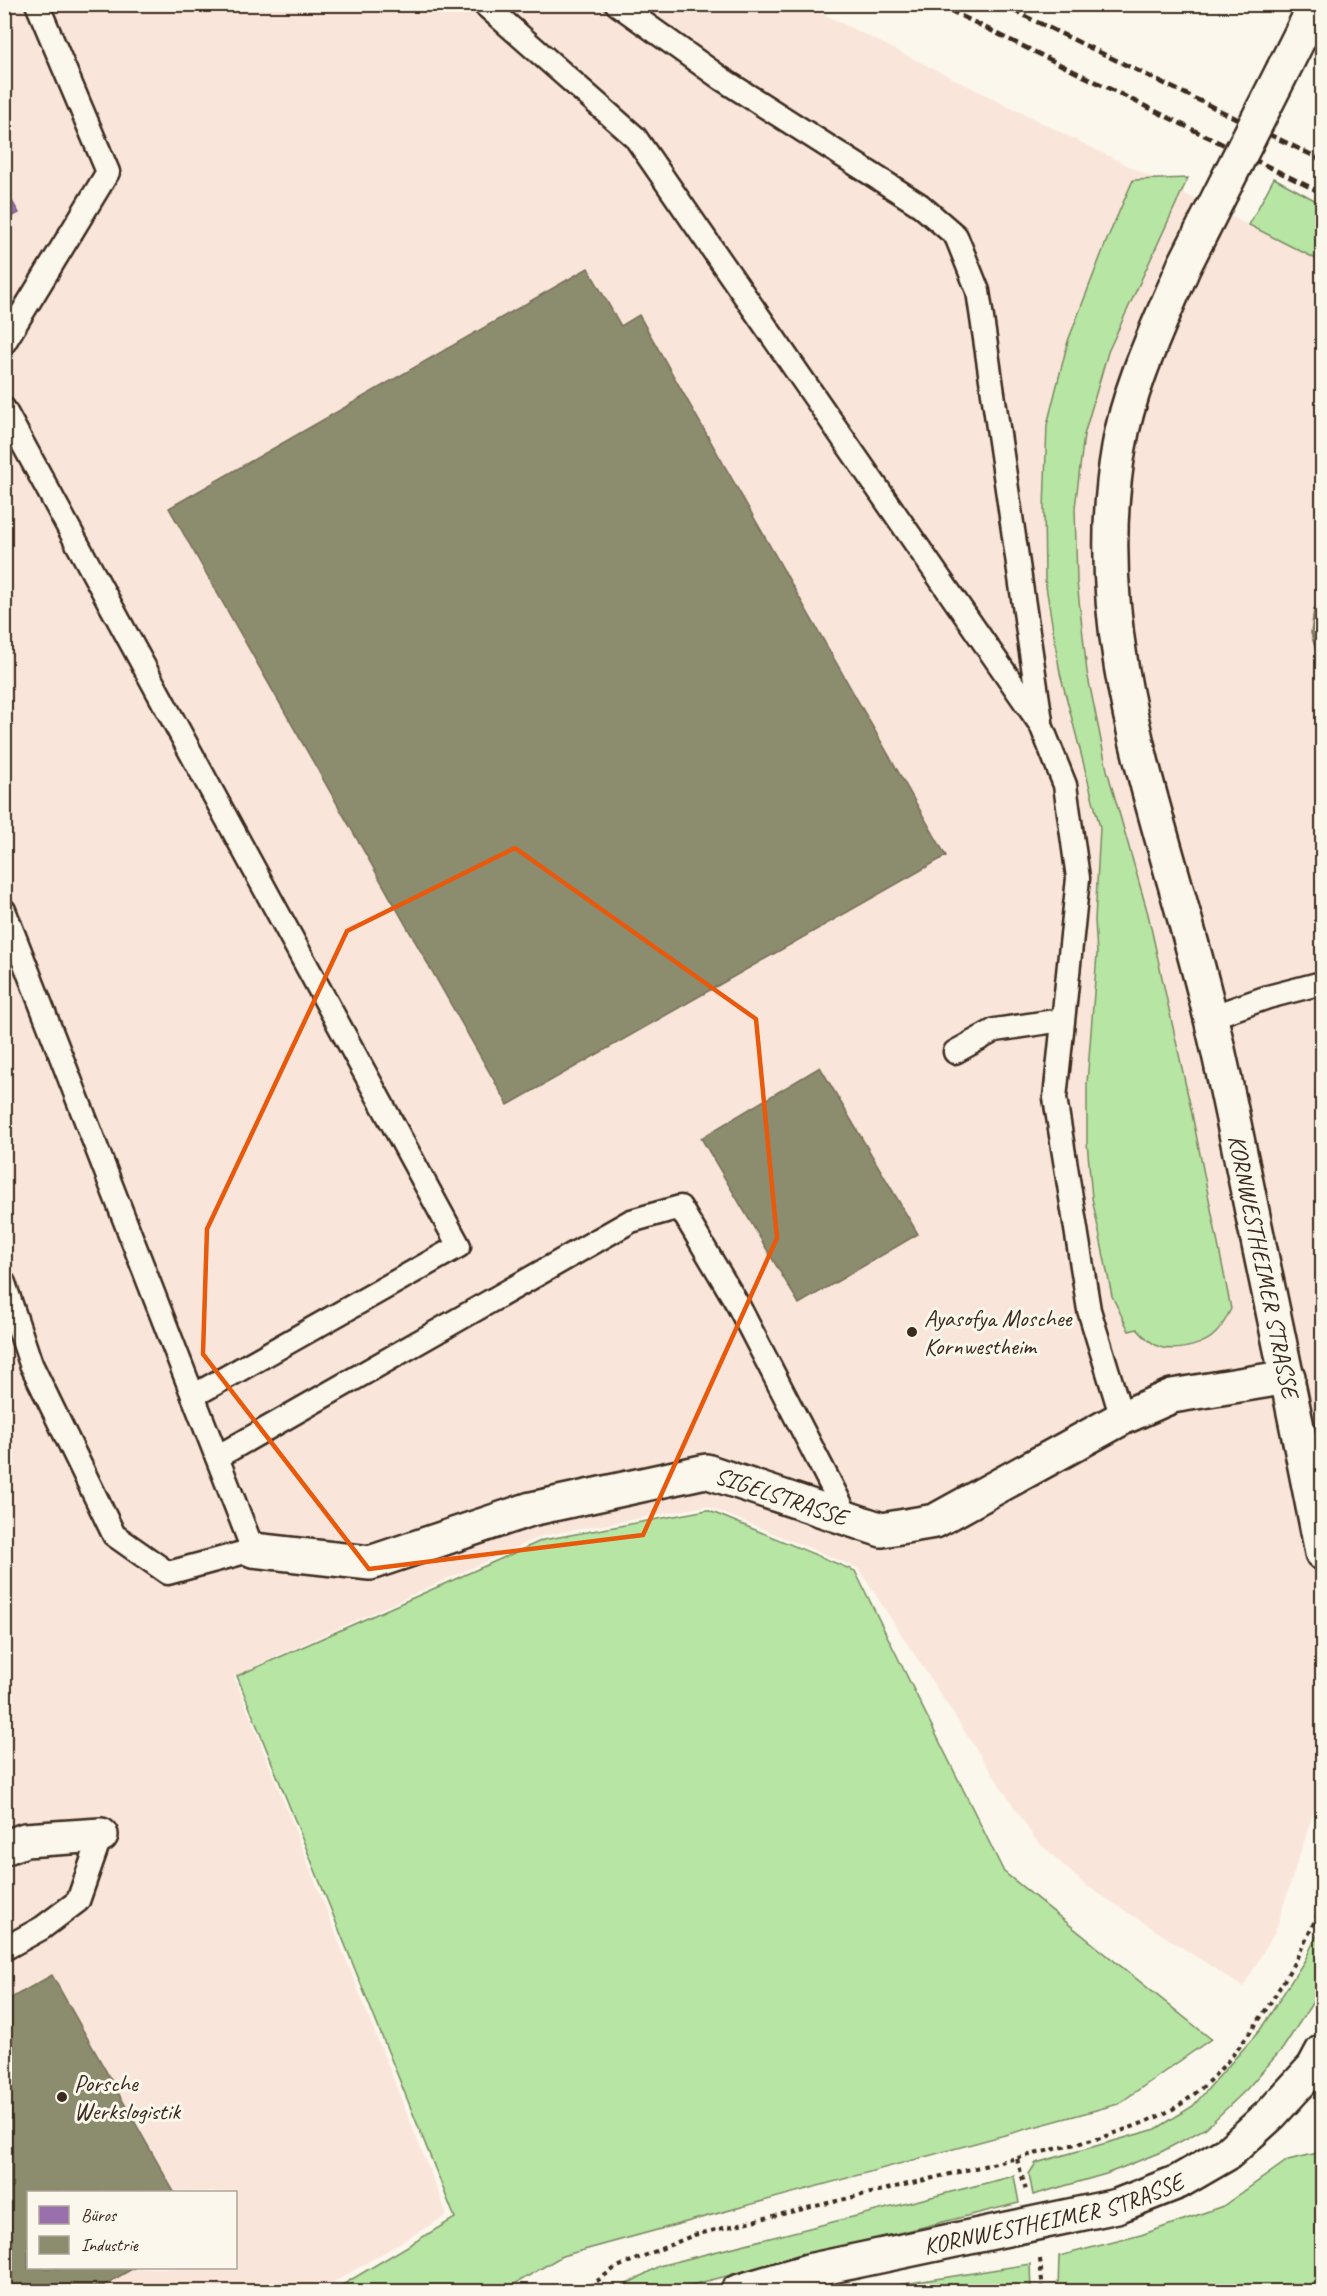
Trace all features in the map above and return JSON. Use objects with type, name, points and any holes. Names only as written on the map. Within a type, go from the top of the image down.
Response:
[{"type":"main road","name":"KORNWESTHEIMER STRASSE","points":[[1312,6],[1284,68],[1184,266],[1142,365],[1119,445],[1110,512],[1111,586],[1121,674],[1141,768],[1211,1017],[1323,1552]]},
{"type":"main road","name":"SIGELSTRASSE","points":[[253,1550],[370,1563],[531,1509],[706,1471],[882,1530],[935,1521],[1122,1418],[1172,1396],[1288,1377]]},
{"type":"main road","points":[[4,1848],[25,1840],[100,1835]]},
{"type":"main road","name":"KORNWESTHEIMER STRASSE","points":[[737,2292],[808,2271],[1117,2206],[1178,2182],[1228,2154],[1271,2114],[1318,2060]]},
{"type":"lane","points":[[4,344],[108,172],[37,4]]},
{"type":"lane","points":[[484,4],[635,136],[1041,725],[1065,784],[1078,878],[1055,1098],[1089,1310],[1122,1418]]},
{"type":"lane","points":[[617,4],[722,79],[920,205],[956,236],[978,291],[1041,725]]},
{"type":"lane","points":[[4,409],[459,1246],[194,1396]]},
{"type":"lane","points":[[4,910],[253,1550],[168,1574],[114,1535],[31,1364],[4,1283]]},
{"type":"lane","points":[[1211,1017],[1268,997],[1323,983]]},
{"type":"lane","points":[[954,1052],[995,1030],[1062,1020]]},
{"type":"lane","points":[[217,1457],[631,1221],[680,1207],[738,1305],[848,1518]]},
{"type":"lane","points":[[4,1949],[42,1928],[78,1901],[100,1835]]},
{"type":"path","points":[[582,2292],[615,2268],[694,2235],[1080,2143],[1151,2120],[1188,2099],[1220,2069],[1254,2026],[1299,1956],[1323,1904]]},
{"type":"highlighted area","points":[[515,848],[756,1019],[777,1238],[643,1535],[369,1569],[203,1354],[207,1229],[347,931]]},
{"type":"shaded area","points":[[5,5],[805,5],[1322,262],[1322,1785],[1275,1932],[1243,1987],[1084,1884],[1035,1839],[858,1568],[706,1506],[542,1536],[234,1676],[447,2215],[319,2291],[5,2292]]},
{"type":"green space","points":[[1188,178],[1108,352],[1084,435],[1075,508],[1077,582],[1087,672],[1107,770],[1148,914],[1191,1109],[1231,1309],[1221,1328],[1205,1341],[1192,1346],[1170,1349],[1156,1345],[1137,1329],[1129,1331],[1112,1296],[1092,1198],[1087,1142],[1087,1083],[1097,954],[1095,920],[1100,827],[1060,673],[1045,580],[1044,508],[1047,425],[1068,341],[1108,237],[1133,180]]},
{"type":"green space","points":[[1274,178],[1322,204],[1322,262],[1249,225]]},
{"type":"green space","points":[[707,1510],[855,1571],[1004,1872],[1211,2039],[1118,2104],[562,2256],[503,2291],[332,2291],[455,2218],[237,1676],[543,1540]]},
{"type":"green space","points":[[1322,1924],[1322,1988],[1283,2048],[1246,2090],[1206,2128],[1161,2152],[1106,2174],[1033,2195],[1029,2174],[1036,2163],[1156,2129],[1193,2106],[1260,2030],[1305,1960]]},
{"type":"green space","points":[[1322,2152],[1322,2291],[1058,2291],[1059,2256],[1141,2235],[1223,2206],[1288,2160]]},
{"type":"green space","points":[[1014,2176],[1019,2203],[667,2291],[613,2292],[659,2266]]},
{"type":"green space","points":[[1030,2264],[1031,2291],[860,2291]]},
{"type":"building: Büros","points":[[4,188],[19,213],[4,221]]},
{"type":"building: Industrie","points":[[588,268],[621,326],[639,315],[946,856],[508,1105],[169,508]]},
{"type":"building: Industrie","points":[[1322,594],[1322,661],[1317,655],[1311,633],[1314,610]]},
{"type":"building: Industrie","points":[[820,1067],[918,1234],[799,1304],[701,1138]]},
{"type":"building: Industrie","points":[[1322,1273],[1322,1310],[1316,1274]]},
{"type":"building: Industrie","name":"Porsche Werkslogistik","points":[[52,1975],[173,2191],[27,2191],[27,2269],[132,2269],[92,2292],[4,2292],[4,2002]]},
{"type":"railway","points":[[937,4],[1322,193]]},
{"type":"railway","points":[[1000,4],[1322,160]]},
{"type":"place","name":"Ayasofya Moschee Kornwestheim","points":[[912,1332]]},
{"type":"place","name":"Porsche Werkslogistik","points":[[62,2097]]}]
